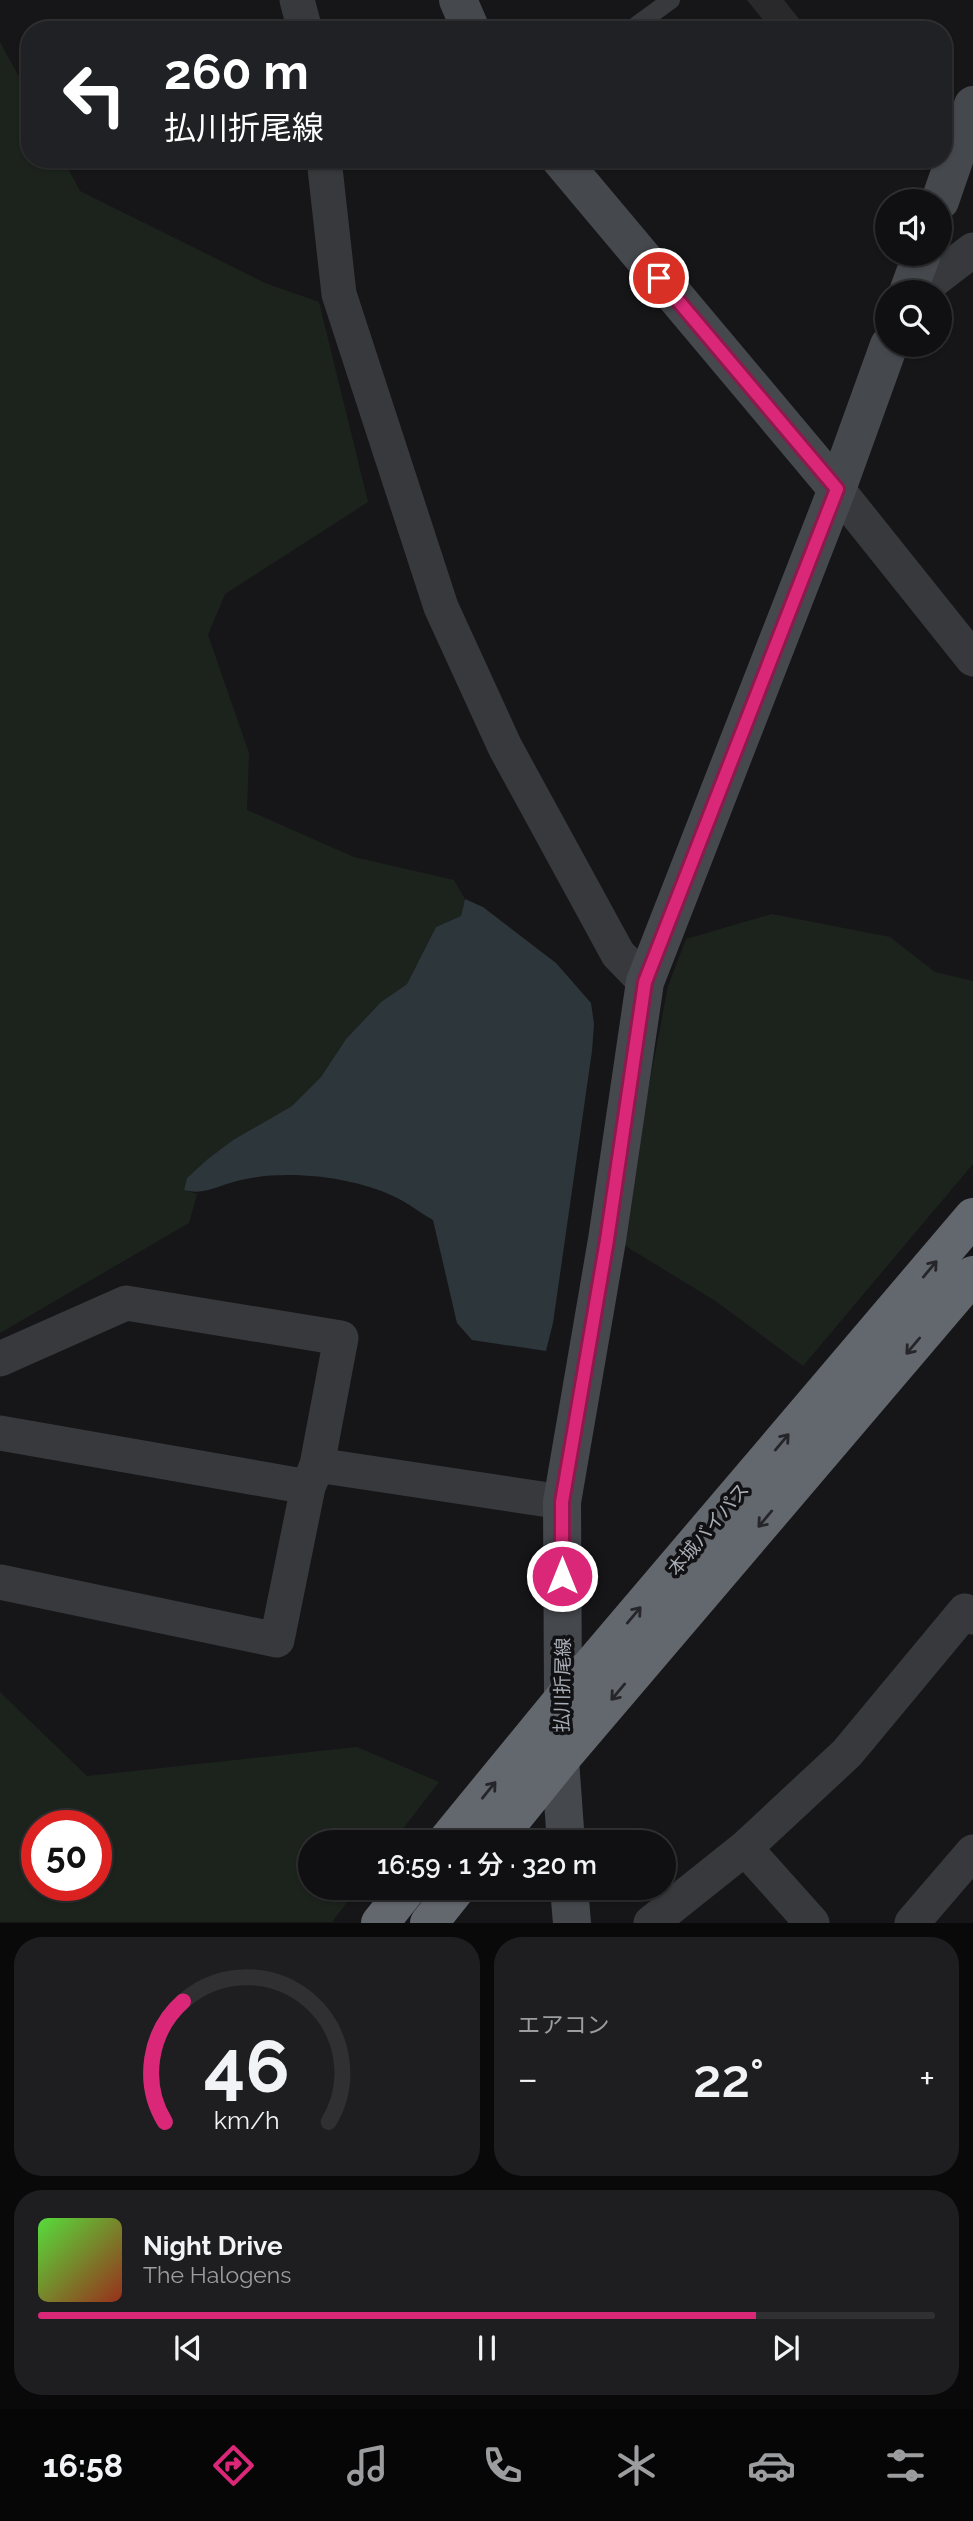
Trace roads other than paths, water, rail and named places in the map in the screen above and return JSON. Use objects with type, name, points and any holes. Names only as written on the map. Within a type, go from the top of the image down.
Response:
[{"type":"highway","name":"本城バイパス","points":[[456,1830],[563,1699],[973,1217]]},
{"type":"highway","name":"本城バイパス","points":[[503,1830],[973,1275]]},
{"type":"highway","points":[[380,1923],[398,1900]]},
{"type":"highway","points":[[429,1923],[447,1900]]},
{"type":"main road","points":[[458,0],[467,21]]},
{"type":"main road","points":[[952,166],[973,105]]},
{"type":"main road","points":[[568,168],[837,489]]},
{"type":"main road","points":[[944,189],[951,168]]},
{"type":"main road","name":"払川折尾線","points":[[565,1830],[560,1760],[563,1699],[562,1502],[607,1240],[645,982],[837,489],[885,357]]},
{"type":"main road","points":[[570,1900],[572,1923]]},
{"type":"street","points":[[297,0],[303,21]]},
{"type":"street","points":[[325,168],[339,294],[442,607],[505,747],[558,845],[618,954],[645,982]]},
{"type":"street","points":[[934,280],[973,250]]},
{"type":"street","points":[[837,489],[973,660]]},
{"type":"street","points":[[0,1359],[126,1303],[341,1338],[277,1640],[0,1582]]},
{"type":"street","points":[[0,1433],[313,1476],[562,1502]]},
{"type":"street","points":[[651,1923],[744,1848],[846,1753],[965,1611],[973,1617]]},
{"type":"street","points":[[744,1848],[812,1923]]},
{"type":"street","points":[[912,1923],[973,1852]]},
{"type":"lane","points":[[642,21],[671,0]]}]
